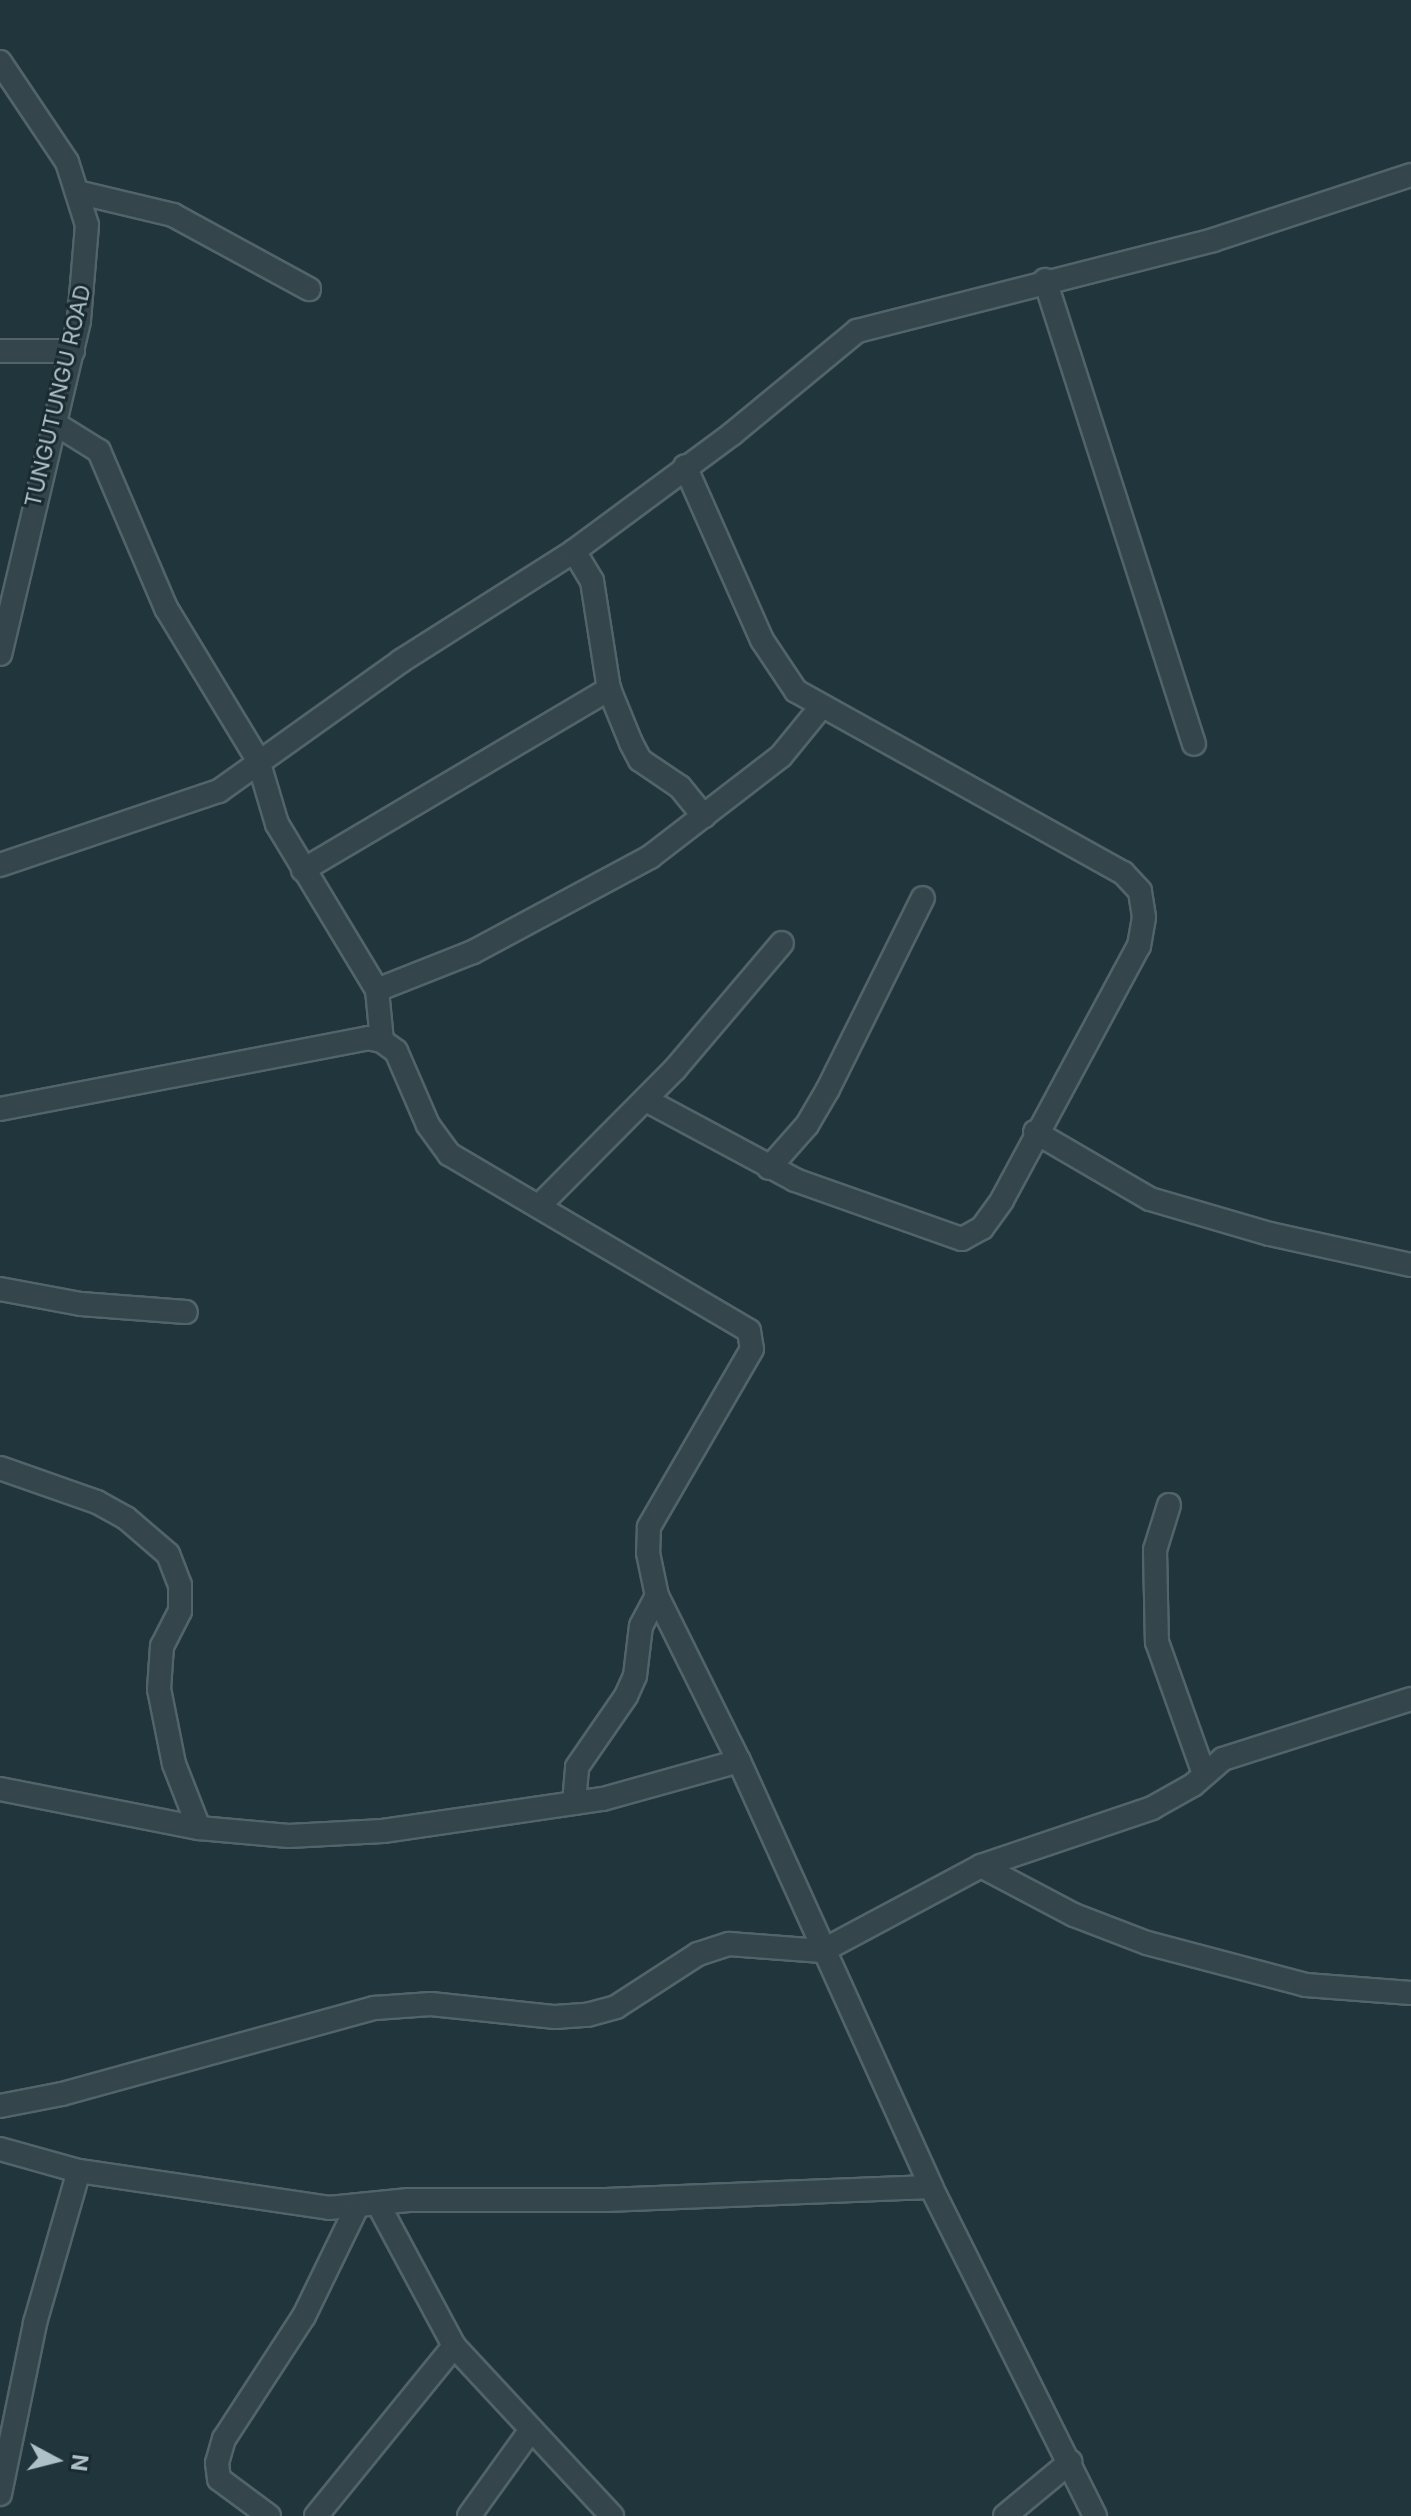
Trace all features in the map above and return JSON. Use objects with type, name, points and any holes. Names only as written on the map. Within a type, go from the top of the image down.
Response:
[{"type":"street","name":"TUNGUTUNGU ROAD","points":[[0,62],[39,113],[81,193],[87,225],[85,281],[73,351],[7,586],[0,654]]},
{"type":"street","points":[[0,865],[165,814],[219,791],[258,760],[574,551],[732,434],[857,331],[1045,280],[1213,240],[1411,175]]},
{"type":"street","points":[[81,193],[173,215],[309,289]]},
{"type":"street","points":[[1045,280],[1194,744]]},
{"type":"street","points":[[0,351],[73,351]]},
{"type":"street","points":[[54,423],[99,451],[166,608],[258,760],[277,824],[377,990],[382,1041]]},
{"type":"street","points":[[646,1100],[769,1168],[962,1239],[982,1228],[1002,1200],[1035,1132],[1139,946],[1144,917],[1140,891],[1123,873],[821,707],[778,672],[685,466]]},
{"type":"street","points":[[574,551],[598,603],[609,689],[640,760],[680,787],[704,817]]},
{"type":"street","points":[[303,870],[609,689]]},
{"type":"street","points":[[377,990],[522,927],[650,857],[781,756],[821,707]]},
{"type":"street","points":[[769,1168],[807,1125],[828,1089],[923,898]]},
{"type":"street","points":[[540,1205],[646,1100],[782,943]]},
{"type":"street","points":[[0,1109],[368,1038],[382,1041],[396,1051],[428,1125],[449,1154],[734,1321],[753,1338],[649,1527],[648,1553],[657,1596],[739,1761],[822,1951],[931,2187],[1095,2516]]},
{"type":"street","points":[[1035,1132],[1150,1199],[1270,1234],[1411,1265]]},
{"type":"street","points":[[0,1289],[127,1310],[186,1312]]},
{"type":"street","points":[[0,1468],[97,1502],[126,1518],[168,1554],[180,1585],[180,1611],[162,1646],[159,1689],[174,1764],[199,1828]]},
{"type":"street","points":[[1169,1505],[1155,1550],[1157,1642],[1204,1774]]},
{"type":"street","points":[[574,1803],[577,1767],[631,1686],[641,1626],[657,1596]]},
{"type":"street","points":[[0,2106],[62,2094],[375,2008],[431,2004],[555,2017],[587,2015],[616,2007],[698,1954],[729,1944],[822,1951],[981,1866],[1152,1808],[1236,1755],[1411,1699]]},
{"type":"street","points":[[0,1789],[199,1828],[289,1836],[383,1831],[574,1803],[672,1783],[739,1761]]},
{"type":"street","points":[[981,1866],[1074,1915],[1147,1943],[1306,1985],[1411,1993]]},
{"type":"street","points":[[0,2149],[79,2171],[367,2207],[931,2187]]},
{"type":"street","points":[[0,2494],[35,2323],[79,2171]]},
{"type":"street","points":[[367,2207],[454,2346],[612,2516]]},
{"type":"street","points":[[269,2516],[219,2479],[217,2463],[224,2439],[304,2316],[367,2207]]},
{"type":"street","points":[[316,2516],[454,2346]]},
{"type":"street","points":[[469,2516],[530,2431]]},
{"type":"street","points":[[1005,2516],[1070,2462]]}]
